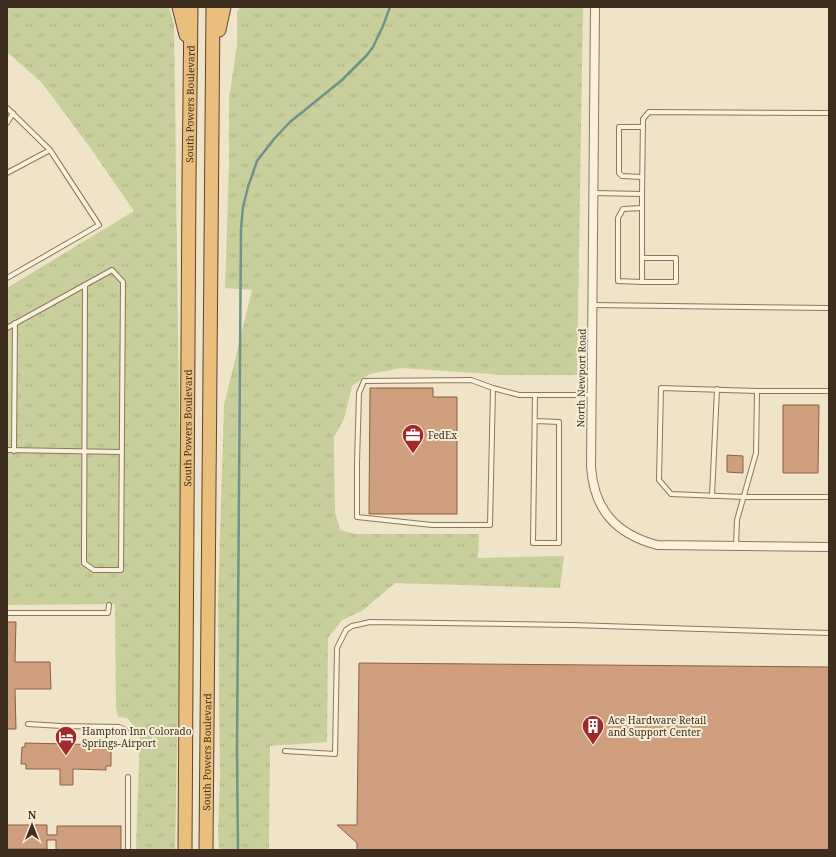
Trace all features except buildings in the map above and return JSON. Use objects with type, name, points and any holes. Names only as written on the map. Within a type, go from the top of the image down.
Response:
[{"type":"highway","points":[[179,7],[191,62]]},
{"type":"highway","name":"South Powers Boulevard","points":[[185,850],[191,7]]},
{"type":"highway","name":"South Powers Boulevard","points":[[206,850],[213,7]]},
{"type":"highway","points":[[213,62],[224,7]]},
{"type":"highway","points":[[180,850],[185,688]]},
{"type":"highway","points":[[207,772],[212,850]]},
{"type":"street","name":"North Newport Road","points":[[595,7],[591,477],[598,500],[604,511],[621,529],[632,536],[657,545],[829,547]]},
{"type":"lane","points":[[7,108],[50,150],[99,225],[7,278]]},
{"type":"lane","points":[[642,282],[643,119],[649,112],[829,113]]},
{"type":"lane","points":[[7,124],[13,113]]},
{"type":"lane","points":[[642,177],[622,176],[619,174],[619,127],[643,127]]},
{"type":"lane","points":[[7,174],[50,150]]},
{"type":"lane","points":[[593,193],[642,194]]},
{"type":"lane","points":[[642,208],[623,209],[618,218],[618,281],[676,282],[676,258],[642,258]]},
{"type":"lane","points":[[7,328],[112,270],[123,282],[121,570],[94,570],[84,563],[85,285]]},
{"type":"lane","points":[[592,305],[829,308]]},
{"type":"lane","points":[[14,450],[15,323]]},
{"type":"lane","points":[[493,388],[490,525],[432,525],[357,517],[357,463],[360,393],[364,381],[472,380],[518,395],[591,395]]},
{"type":"lane","points":[[829,391],[661,388],[659,480],[671,494],[744,497],[829,497]]},
{"type":"lane","points":[[712,496],[717,389]]},
{"type":"lane","points":[[736,546],[736,520],[756,453],[757,390]]},
{"type":"lane","points":[[535,395],[536,421],[533,543],[559,543],[559,422],[536,421]]},
{"type":"lane","points":[[7,450],[122,452]]},
{"type":"lane","points":[[7,613],[108,613],[109,605]]},
{"type":"lane","points":[[285,751],[335,754],[337,648],[346,630],[360,623],[572,625],[829,633]]},
{"type":"lane","points":[[28,724],[119,727],[126,730],[128,733],[128,742]]},
{"type":"lane","points":[[128,777],[128,850]]},
{"type":"green space","points":[[7,7],[169,7],[174,25],[181,554],[175,850],[136,850],[140,733],[127,718],[118,717],[116,708],[115,604],[7,605],[7,288],[134,211],[89,146],[42,83],[7,52]]},
{"type":"green space","points":[[240,7],[583,7],[577,375],[503,375],[401,368],[370,374],[352,386],[344,419],[334,437],[335,512],[340,530],[355,534],[479,534],[478,558],[564,556],[560,588],[395,583],[362,611],[342,620],[328,638],[327,742],[270,746],[269,850],[219,850],[218,831],[220,777],[218,604],[224,405],[252,290],[225,288],[229,165],[229,99],[237,45],[237,12]]},
{"type":"waterway","points":[[238,850],[237,750],[241,228],[243,207],[257,161],[274,139],[290,122],[342,80],[367,55],[373,47],[390,7]]},
{"type":"place","name":"FedEx","points":[[413,454]]},
{"type":"place","name":"Ace Hardware Retail and Support Center","points":[[593,746]]},
{"type":"place","name":"Hampton Inn Colorado Springs-Airport","points":[[66,756]]}]
